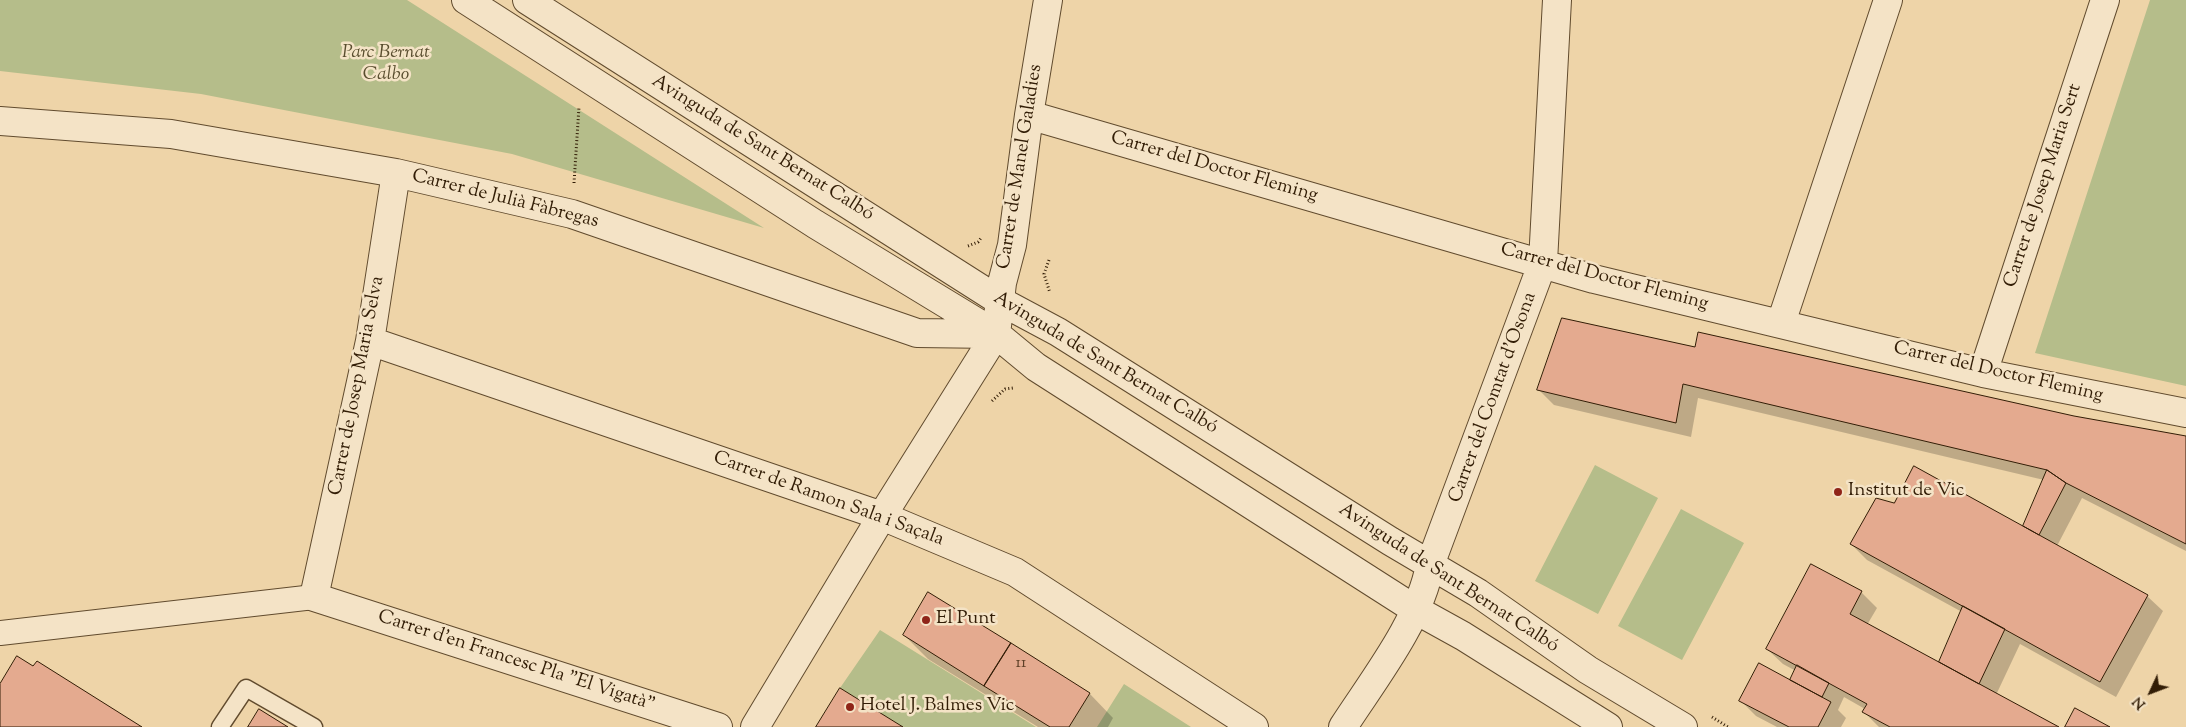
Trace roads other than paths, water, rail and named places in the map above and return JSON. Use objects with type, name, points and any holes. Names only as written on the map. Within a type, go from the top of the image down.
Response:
[{"type":"street","name":"Avinguda de Sant Bernat Calbó","points":[[466,0],[815,224],[996,334],[1036,367],[1416,610],[1463,636],[1608,727]]},
{"type":"street","name":"Avinguda de Sant Bernat Calbó","points":[[527,0],[1000,301],[1058,332],[1430,565],[1478,593],[1588,670],[1683,727]]},
{"type":"street","name":"Carrer de Manel Galadies","points":[[996,334],[1000,301],[1012,245],[1029,115],[1048,0]]},
{"type":"street","name":"Carrer del Comtat d'Osona","points":[[1343,727],[1423,596],[1430,565],[1543,262],[1556,0]]},
{"type":"street","points":[[1781,322],[1888,0]]},
{"type":"street","name":"Carrer de Josep Maria Sert","points":[[1983,373],[2105,0]]},
{"type":"street","name":"Carrer del Doctor Fleming","points":[[1029,115],[1543,262],[1594,279],[1781,322],[1983,373],[2186,413]]},
{"type":"street","name":"Carrer de Julià Fàbregas","points":[[0,121],[171,134],[396,173],[572,214],[917,333],[996,334]]},
{"type":"street","name":"Carrer de Josep Maria Selva","points":[[314,597],[370,341],[396,173]]},
{"type":"street","points":[[755,727],[882,516],[996,334]]},
{"type":"street","name":"Carrer de Ramon Sala i Saçala","points":[[370,341],[882,516],[1015,572],[1254,727]]},
{"type":"street","points":[[0,634],[314,597]]},
{"type":"street","name":"Carrer d'en Francesc Pla \"El Vigatà\"","points":[[314,597],[718,727]]},
{"type":"lane","points":[[220,727],[246,688],[314,727]]},
{"type":"place","name":"Institut de Vic","points":[[1838,492]]},
{"type":"place","name":"El Punt","points":[[926,620]]},
{"type":"place","name":"Hotel J. Balmes Vic","points":[[850,707]]},
{"type":"park label","name":"Parc Bernat Calbo","points":[[386,65]]}]
